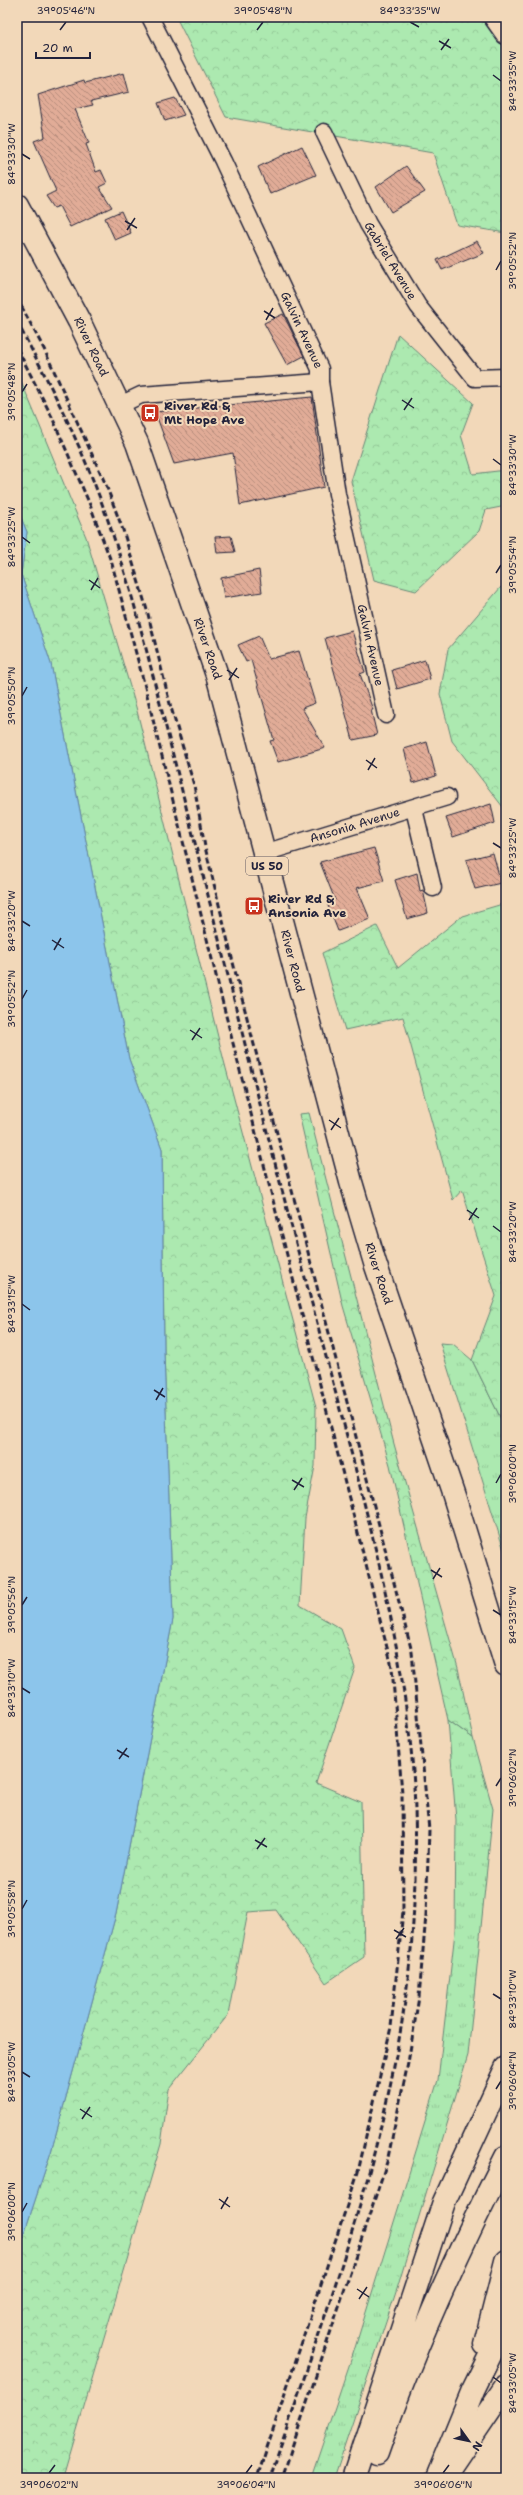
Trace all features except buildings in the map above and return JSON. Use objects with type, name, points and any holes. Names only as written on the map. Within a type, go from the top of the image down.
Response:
[{"type":"main road","name":"River Road","points":[[17,205],[79,320],[137,443],[218,678],[351,1182],[375,1263],[454,1496],[506,1665]]},
{"type":"main road","points":[[353,2478],[444,2202],[506,2068]]},
{"type":"main road","points":[[368,2478],[396,2401],[447,2277],[506,2157]]},
{"type":"main road","points":[[473,2390],[506,2261]]},
{"type":"main road","points":[[436,2478],[473,2390],[506,2323]]},
{"type":"main road","points":[[444,2478],[506,2386]]},
{"type":"street","name":"Galvin Avenue","points":[[150,17],[223,161],[320,369],[320,382],[337,494],[386,715]]},
{"type":"street","points":[[494,17],[506,34]]},
{"type":"street","name":"Gabriel Avenue","points":[[324,132],[368,224],[418,306],[475,378],[506,377]]},
{"type":"street","points":[[120,405],[141,395],[320,382]]},
{"type":"street","name":"Ansonia Avenue","points":[[264,853],[414,809],[447,797]]},
{"type":"street","points":[[414,809],[433,888]]},
{"type":"green space","points":[[176,17],[506,17],[506,233],[457,225],[433,153],[226,117]]},
{"type":"green space","points":[[398,334],[473,403],[461,435],[473,474],[506,470],[506,506],[486,510],[479,531],[416,591],[374,580],[351,481]]},
{"type":"green space","points":[[17,371],[86,537],[136,707],[224,1061],[316,1407],[315,1466],[305,1518],[300,1605],[341,1629],[355,1668],[316,1783],[361,1802],[364,1957],[326,1983],[276,1910],[248,1912],[228,2015],[169,2089],[161,2144],[63,2478],[17,2478],[17,2255],[51,2152],[116,1914],[173,1619],[164,1352],[162,1149],[129,1059],[51,664],[21,574],[27,532],[17,508]]},
{"type":"green space","points":[[501,587],[506,592],[506,811],[452,741],[440,694],[448,649]]},
{"type":"green space","points":[[506,903],[506,1429],[472,1360],[496,1296],[462,1190],[453,1200],[403,1017],[345,1030],[322,953],[377,926],[398,968],[462,916]]},
{"type":"green space","points":[[309,1113],[394,1444],[458,1668],[473,1738],[448,1720],[390,1465],[343,1306],[299,1114]]},
{"type":"green space","points":[[440,1343],[453,1344],[472,1360],[506,1429],[506,1557]]},
{"type":"green space","points":[[448,1720],[473,1738],[493,1809],[468,2055],[397,2289],[334,2478],[311,2478],[354,2351],[438,2080],[455,1932],[456,1820]]},
{"type":"water","points":[[17,508],[27,532],[21,574],[51,664],[129,1059],[162,1149],[164,1352],[173,1619],[116,1914],[51,2152],[17,2255]]},
{"type":"railway","points":[[17,298],[44,349],[106,485],[123,530],[147,610],[170,704],[194,785],[205,847],[239,987],[412,1652],[429,1830],[426,1915],[419,1997],[408,2063],[387,2162],[282,2478]]},
{"type":"railway","points":[[17,322],[62,410],[100,497],[123,566],[143,637],[293,1234],[371,1531],[389,1608],[403,1685],[411,1746],[415,1813],[414,1903],[408,1977],[397,2051],[382,2123],[363,2195],[318,2337],[270,2478]]},
{"type":"railway","points":[[17,348],[52,417],[90,505],[112,564],[144,683],[223,1004],[392,1667],[402,1793],[403,1911],[391,2027],[358,2172],[257,2478]]},
{"type":"place","name":"River Rd & Mt Hope Ave","points":[[150,413]]},
{"type":"place","name":"River Rd & Ansonia Ave","points":[[254,906]]}]
